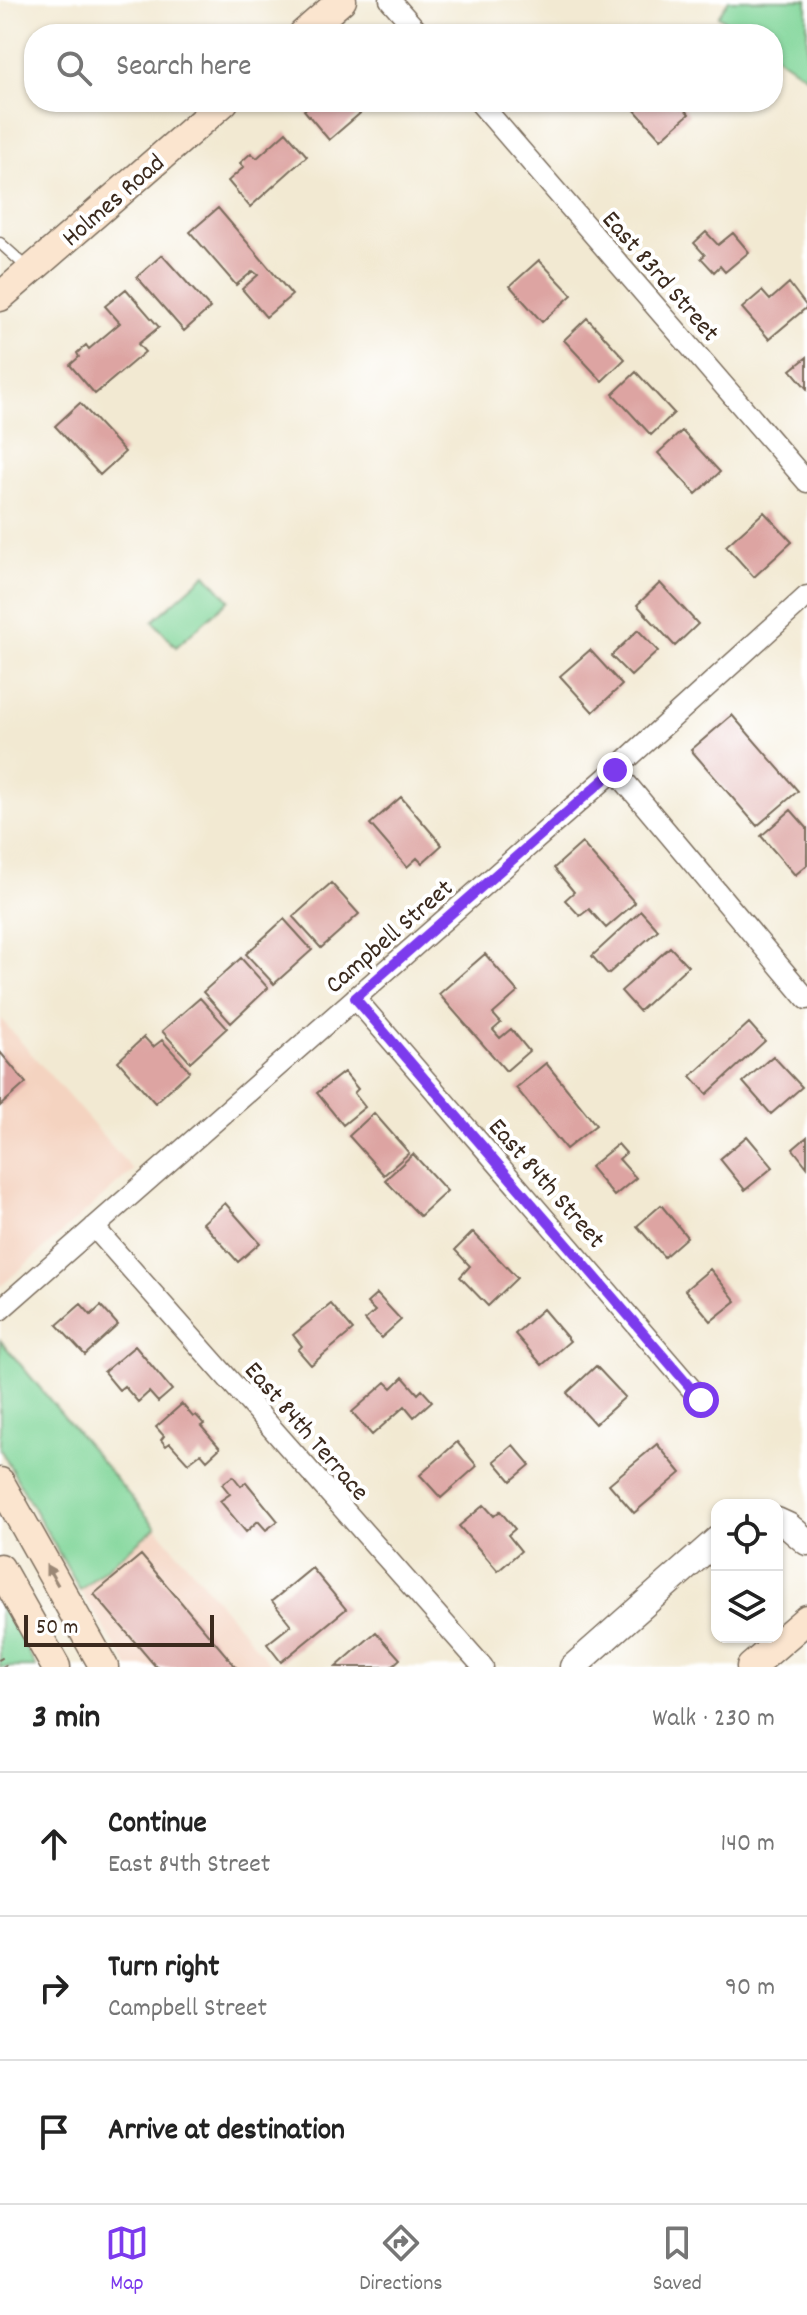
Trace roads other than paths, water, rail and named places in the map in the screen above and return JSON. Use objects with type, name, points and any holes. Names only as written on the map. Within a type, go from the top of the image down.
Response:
[{"type":"main road","points":[[314,24],[342,0]]},
{"type":"main road","name":"Holmes Road","points":[[0,297],[213,112]]},
{"type":"main road","points":[[0,1482],[104,1667]]},
{"type":"main road","points":[[0,1568],[56,1667]]},
{"type":"main road","points":[[751,1667],[807,1619]]},
{"type":"street","points":[[390,0],[411,24]]},
{"type":"street","name":"East 83rd Street","points":[[488,112],[807,482]]},
{"type":"street","name":"Campbell Street","points":[[0,1310],[615,770],[807,596]]},
{"type":"street","points":[[615,770],[807,999]]},
{"type":"street","name":"East 84th Street","points":[[355,998],[701,1400]]},
{"type":"street","name":"East 84th Terrace","points":[[94,1227],[483,1667]]},
{"type":"street","points":[[783,1524],[807,1542]]},
{"type":"street","points":[[573,1667],[711,1545]]},
{"type":"lane","points":[[0,243],[30,271]]}]
